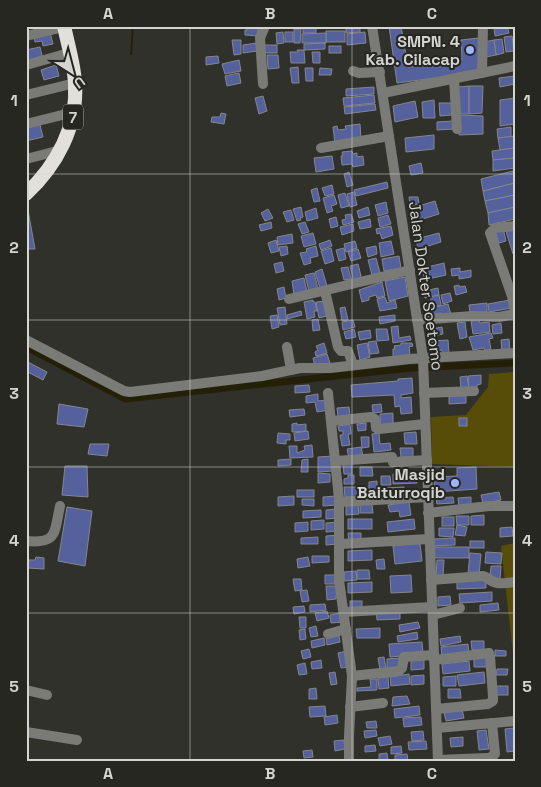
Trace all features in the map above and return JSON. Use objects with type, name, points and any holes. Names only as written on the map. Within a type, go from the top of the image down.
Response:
[{"type":"highway","name":"7","points":[[26,194],[39,182],[61,150],[66,141],[74,112],[75,83],[64,27]]},
{"type":"street","points":[[263,84],[260,38],[265,26]]},
{"type":"street","name":"Jalan Dokter Soetomo","points":[[372,26],[423,362],[438,761]]},
{"type":"street","points":[[482,73],[483,26]]},
{"type":"street","points":[[26,36],[64,27]]},
{"type":"street","points":[[26,65],[70,53]]},
{"type":"street","points":[[383,93],[515,66]]},
{"type":"street","points":[[353,71],[359,73],[380,72]]},
{"type":"street","points":[[454,79],[457,129]]},
{"type":"street","points":[[26,95],[75,83]]},
{"type":"street","points":[[26,124],[74,112]]},
{"type":"street","points":[[321,148],[389,136]]},
{"type":"street","points":[[26,159],[61,150]]},
{"type":"street","points":[[417,320],[473,316],[499,317],[515,314],[512,296],[490,233],[495,228],[515,226]]},
{"type":"street","points":[[504,274],[515,269]]},
{"type":"street","points":[[289,299],[410,270]]},
{"type":"street","points":[[325,291],[338,347],[341,351],[348,352],[353,364]]},
{"type":"street","points":[[26,340],[124,391],[130,392],[262,376],[307,367],[330,368],[353,364],[423,362],[515,353]]},
{"type":"street","points":[[287,347],[291,370]]},
{"type":"street","points":[[424,388],[474,391]]},
{"type":"street","points":[[328,394],[340,502],[339,580],[352,676],[346,757]]},
{"type":"street","points":[[332,420],[372,417],[375,419],[376,428],[379,429],[424,424]]},
{"type":"street","points":[[336,461],[391,457],[393,462],[427,460]]},
{"type":"street","points":[[340,502],[428,497]]},
{"type":"street","points":[[26,541],[42,543],[52,537],[60,506]]},
{"type":"street","points":[[428,513],[489,506],[515,506]]},
{"type":"street","points":[[340,544],[430,539]]},
{"type":"street","points":[[431,580],[483,576],[494,583],[515,582]]},
{"type":"street","points":[[344,612],[432,611],[460,608]]},
{"type":"street","points":[[328,634],[346,629]]},
{"type":"street","points":[[352,676],[398,671],[402,668],[404,657],[434,658],[489,653],[492,701],[488,704],[436,709]]},
{"type":"street","points":[[26,690],[47,695]]},
{"type":"street","points":[[350,707],[383,703]]},
{"type":"street","points":[[437,728],[515,721]]},
{"type":"street","points":[[438,761],[490,758],[493,756],[495,754],[492,723]]},
{"type":"street","points":[[26,732],[78,740]]},
{"type":"shaded area","points":[[515,372],[515,467],[432,464],[431,417],[466,415],[488,387],[489,374]]},
{"type":"shaded area","points":[[515,543],[515,671],[501,546]]},
{"type":"building","points":[[247,26],[258,26],[258,36],[245,35]]},
{"type":"building","points":[[303,26],[316,26],[316,33],[303,33]]},
{"type":"building","points":[[346,26],[360,26],[360,32],[346,33]]},
{"type":"building","name":"SMPN. 4 Kab. Cilacap","points":[[389,26],[401,26],[408,67],[462,59],[461,40],[479,38],[481,72],[397,83]]},
{"type":"building","points":[[496,26],[507,26],[509,33],[495,36],[494,29]]},
{"type":"building","points":[[294,29],[301,29],[300,43],[294,43]]},
{"type":"building","points":[[326,31],[345,31],[345,42],[326,42]]},
{"type":"building","points":[[50,32],[53,44],[43,46],[42,41],[35,42],[34,36]]},
{"type":"building","points":[[283,32],[284,43],[277,44],[276,33]]},
{"type":"building","points":[[285,32],[293,32],[293,42],[285,42]]},
{"type":"building","points":[[365,32],[366,43],[347,45],[347,34]]},
{"type":"building","points":[[326,33],[326,43],[302,43],[302,34]]},
{"type":"building","points":[[512,36],[514,51],[506,52],[504,37]]},
{"type":"building","points":[[502,39],[504,53],[496,55],[494,40]]},
{"type":"building","points":[[232,40],[241,40],[241,54],[234,55]]},
{"type":"building","points":[[494,40],[496,55],[486,57],[484,42]]},
{"type":"building","points":[[257,43],[258,51],[243,53],[243,45]]},
{"type":"building","points":[[325,43],[325,49],[304,50],[304,44]]},
{"type":"building","points":[[262,45],[277,45],[277,53],[262,53]]},
{"type":"building","points":[[329,46],[341,46],[341,53],[329,53]]},
{"type":"building","points":[[40,47],[43,60],[26,65],[26,50]]},
{"type":"building","points":[[297,50],[304,50],[305,63],[291,63],[290,52],[298,52]]},
{"type":"building","points":[[312,52],[320,52],[320,63],[313,63]]},
{"type":"building","points":[[267,55],[278,55],[279,68],[268,69]]},
{"type":"building","points":[[218,56],[219,63],[206,65],[206,57]]},
{"type":"building","points":[[239,60],[241,71],[225,74],[222,64]]},
{"type":"building","points":[[56,65],[59,76],[44,80],[41,70]]},
{"type":"building","points":[[298,67],[299,83],[292,83],[290,68]]},
{"type":"building","points":[[305,68],[313,68],[313,81],[306,81]]},
{"type":"building","points":[[320,68],[332,69],[331,75],[319,75]]},
{"type":"building","points":[[239,73],[241,83],[227,86],[225,76]]},
{"type":"building","points":[[515,76],[515,84],[500,87],[499,78]]},
{"type":"building","points":[[469,86],[469,114],[458,114],[457,87]]},
{"type":"building","points":[[469,86],[483,86],[482,113],[469,114]]},
{"type":"building","points":[[374,87],[374,94],[346,96],[346,89]]},
{"type":"building","points":[[374,95],[375,103],[344,106],[343,98]]},
{"type":"building","points":[[263,96],[267,111],[259,114],[255,98]]},
{"type":"building","points":[[515,98],[515,124],[500,126],[500,100]]},
{"type":"building","points":[[434,100],[435,118],[423,118],[422,102]]},
{"type":"building","points":[[415,101],[418,117],[395,122],[393,106]]},
{"type":"building","points":[[439,103],[452,103],[452,115],[440,116]]},
{"type":"building","points":[[375,104],[376,110],[345,114],[344,107]]},
{"type":"building","points":[[221,113],[226,114],[224,124],[211,122],[212,117],[220,117]]},
{"type":"building","points":[[459,115],[483,116],[483,134],[459,135]]},
{"type":"building","points":[[453,121],[454,129],[437,130],[437,122]]},
{"type":"building","points":[[360,124],[361,139],[335,144],[333,127],[337,126],[338,130],[346,129],[345,126]]},
{"type":"building","points":[[40,125],[43,137],[26,141],[26,128]]},
{"type":"building","points":[[511,127],[511,137],[498,138],[497,129]]},
{"type":"building","points":[[434,135],[434,149],[406,152],[405,138]]},
{"type":"building","points":[[515,136],[515,148],[500,150],[498,138]]},
{"type":"building","points":[[514,148],[515,158],[493,160],[492,151]]},
{"type":"building","points":[[352,151],[353,154],[357,153],[357,157],[363,156],[364,165],[353,167],[352,164],[342,165],[342,152]]},
{"type":"building","points":[[332,156],[334,169],[316,172],[314,158]]},
{"type":"building","points":[[515,158],[515,168],[493,171],[493,160]]},
{"type":"building","points":[[421,163],[423,173],[411,175],[409,166]]},
{"type":"building","points":[[513,171],[515,183],[483,191],[481,179]]},
{"type":"building","points":[[349,172],[353,185],[347,187],[344,174]]},
{"type":"building","points":[[387,182],[388,188],[356,196],[354,190]]},
{"type":"building","points":[[515,183],[515,195],[485,201],[483,191]]},
{"type":"building","points":[[332,185],[334,194],[325,196],[322,188]]},
{"type":"building","points":[[317,188],[320,201],[314,202],[311,190]]},
{"type":"building","points":[[354,192],[357,205],[350,207],[347,194]]},
{"type":"building","points":[[345,193],[349,206],[341,208],[338,195]]},
{"type":"building","points":[[334,195],[337,204],[331,206],[333,211],[327,213],[323,198]]},
{"type":"building","points":[[515,195],[515,207],[488,213],[485,201]]},
{"type":"building","points":[[409,197],[418,197],[419,204],[410,206]]},
{"type":"building","points":[[435,201],[439,214],[416,221],[412,208]]},
{"type":"building","points":[[386,202],[388,213],[378,216],[375,205]]},
{"type":"building","points":[[301,207],[303,217],[297,221],[293,209]]},
{"type":"building","points":[[368,207],[370,215],[359,218],[357,211]]},
{"type":"building","points":[[515,207],[515,219],[489,225],[488,213]]},
{"type":"building","points":[[316,208],[318,218],[307,221],[305,212]]},
{"type":"building","points":[[268,209],[273,218],[265,221],[261,213]]},
{"type":"building","points":[[28,210],[35,249],[26,249],[26,211]]},
{"type":"building","points":[[291,210],[294,220],[287,222],[283,212]]},
{"type":"building","points":[[351,214],[354,222],[343,225],[342,220],[346,219],[345,215]]},
{"type":"building","points":[[388,215],[391,224],[380,227],[378,218]]},
{"type":"building","points":[[336,217],[338,226],[331,228],[329,219]]},
{"type":"building","points":[[370,219],[371,227],[360,229],[358,222]]},
{"type":"building","points":[[271,222],[272,228],[261,231],[259,225]]},
{"type":"building","points":[[305,222],[309,232],[302,234],[298,224]]},
{"type":"building","points":[[353,224],[354,231],[342,235],[340,227]]},
{"type":"building","points":[[391,226],[393,235],[382,239],[380,233],[377,234],[376,229]]},
{"type":"building","points":[[515,226],[515,253],[513,254],[505,228]]},
{"type":"building","points":[[503,228],[506,241],[499,243],[495,231]]},
{"type":"building","points":[[313,233],[316,244],[304,247],[301,236]]},
{"type":"building","points":[[439,233],[441,242],[418,249],[416,239]]},
{"type":"building","points":[[292,234],[293,243],[278,245],[277,237]]},
{"type":"building","points":[[276,240],[279,251],[271,253],[268,243]]},
{"type":"building","points":[[330,240],[332,246],[321,250],[319,244]]},
{"type":"building","points":[[355,241],[357,248],[346,252],[344,244]]},
{"type":"building","points":[[391,241],[394,254],[381,257],[379,243]]},
{"type":"building","points":[[287,246],[288,254],[281,256],[279,247]]},
{"type":"building","points":[[316,246],[318,256],[310,258],[311,263],[304,265],[300,253],[307,252],[306,249]]},
{"type":"building","points":[[376,246],[377,254],[368,257],[366,248]]},
{"type":"building","points":[[331,248],[334,261],[325,264],[321,251]]},
{"type":"building","points":[[344,248],[346,259],[339,261],[336,250]]},
{"type":"building","points":[[358,249],[361,258],[351,261],[348,252]]},
{"type":"building","points":[[399,256],[401,268],[384,271],[382,259]]},
{"type":"building","points":[[376,258],[380,273],[372,275],[368,260]]},
{"type":"building","points":[[282,262],[284,271],[276,273],[274,264]]},
{"type":"building","points":[[444,263],[446,275],[424,280],[423,268]]},
{"type":"building","points":[[358,264],[362,280],[354,282],[350,266]]},
{"type":"building","points":[[348,267],[351,279],[344,280],[341,268]]},
{"type":"building","points":[[460,268],[460,272],[471,270],[471,277],[459,279],[459,275],[452,276],[451,269]]},
{"type":"building","points":[[322,269],[327,286],[320,288],[315,272]]},
{"type":"building","points":[[314,273],[318,289],[309,291],[305,275]]},
{"type":"building","points":[[405,277],[408,296],[389,301],[385,281]]},
{"type":"building","points":[[304,278],[307,292],[294,295],[292,281]]},
{"type":"building","points":[[382,282],[385,296],[377,298],[376,295],[362,302],[359,290]]},
{"type":"building","points":[[459,285],[460,287],[465,286],[467,292],[456,295],[454,286]]},
{"type":"building","points":[[284,287],[286,298],[279,300],[277,289]]},
{"type":"building","points":[[438,288],[439,295],[425,298],[424,291]]},
{"type":"building","points":[[450,293],[452,301],[443,304],[441,295]]},
{"type":"building","points":[[439,295],[441,305],[432,308],[430,297]]},
{"type":"building","points":[[385,297],[387,303],[395,300],[397,308],[380,311],[377,299]]},
{"type":"building","points":[[313,300],[317,311],[314,311],[315,317],[307,319],[304,302]]},
{"type":"building","points":[[510,300],[512,308],[489,312],[488,304]]},
{"type":"building","points":[[325,301],[327,316],[319,318],[316,302]]},
{"type":"building","points":[[487,303],[487,312],[470,313],[469,305]]},
{"type":"building","points":[[448,304],[451,315],[442,318],[441,313],[432,315],[431,308]]},
{"type":"building","points":[[285,307],[287,324],[280,325],[277,308]]},
{"type":"building","points":[[345,307],[348,320],[342,321],[340,308]]},
{"type":"building","points":[[301,311],[302,315],[287,319],[287,315]]},
{"type":"building","points":[[277,315],[279,327],[272,329],[270,316]]},
{"type":"building","points":[[395,315],[395,321],[380,324],[379,317]]},
{"type":"building","points":[[318,319],[320,330],[313,331],[312,320]]},
{"type":"building","points":[[353,320],[355,327],[343,330],[342,322]]},
{"type":"building","points":[[479,320],[480,323],[489,322],[490,332],[473,334],[471,321]]},
{"type":"building","points":[[465,322],[467,337],[460,339],[457,323]]},
{"type":"building","points":[[501,323],[502,333],[493,334],[492,325]]},
{"type":"building","points":[[398,326],[399,338],[410,336],[411,340],[393,343],[391,327]]},
{"type":"building","points":[[442,327],[443,334],[433,336],[432,329]]},
{"type":"building","points":[[354,329],[356,337],[346,339],[344,332]]},
{"type":"building","points":[[376,329],[387,329],[389,340],[377,341]]},
{"type":"building","points":[[370,330],[371,338],[360,340],[358,332]]},
{"type":"building","points":[[491,333],[493,338],[489,339],[491,349],[485,351],[484,348],[473,350],[469,337]]},
{"type":"building","points":[[509,339],[510,351],[502,352],[501,340]]},
{"type":"building","points":[[448,340],[449,354],[443,355],[442,350],[436,351],[436,355],[431,355],[431,341]]},
{"type":"building","points":[[376,341],[379,353],[370,354],[368,342]]},
{"type":"building","points":[[324,343],[327,353],[316,356],[315,352],[318,350],[316,346]]},
{"type":"building","points":[[367,343],[370,357],[360,360],[357,345]]},
{"type":"building","points":[[401,343],[412,343],[413,346],[409,347],[410,355],[393,357],[394,346],[401,345]]},
{"type":"building","points":[[327,354],[330,363],[315,367],[313,358]]},
{"type":"building","points":[[26,361],[47,372],[43,380],[26,371]]},
{"type":"building","points":[[481,375],[481,384],[477,385],[477,388],[469,389],[468,376]]},
{"type":"building","points":[[467,376],[469,389],[461,390],[460,377]]},
{"type":"building","points":[[412,378],[413,393],[401,395],[401,398],[411,397],[412,413],[401,414],[400,406],[395,407],[394,395],[352,397],[351,385]]},
{"type":"building","points":[[309,385],[310,392],[295,393],[295,386]]},
{"type":"building","points":[[318,394],[318,401],[328,400],[329,410],[317,412],[315,402],[306,403],[306,396]]},
{"type":"building","points":[[449,396],[466,396],[466,403],[449,404]]},
{"type":"building","points":[[59,404],[88,409],[84,427],[57,424]]},
{"type":"building","points":[[381,404],[382,412],[373,413],[372,405]]},
{"type":"building","points":[[349,407],[350,416],[338,417],[337,408]]},
{"type":"building","points":[[304,409],[305,415],[290,417],[289,410]]},
{"type":"building","points":[[393,413],[393,425],[380,426],[380,414]]},
{"type":"building","points":[[459,418],[467,418],[467,426],[459,426]]},
{"type":"building","points":[[297,423],[297,425],[306,424],[306,431],[292,432],[292,424]]},
{"type":"building","points":[[366,423],[366,430],[358,431],[357,424]]},
{"type":"building","points":[[350,424],[351,434],[348,434],[350,445],[342,446],[340,435],[343,435],[343,431],[339,431],[338,426]]},
{"type":"building","points":[[308,431],[309,439],[295,441],[294,433]]},
{"type":"building","points":[[416,432],[417,444],[405,444],[404,433]]},
{"type":"building","points":[[278,433],[290,434],[290,440],[286,440],[286,444],[277,443]]},
{"type":"building","points":[[379,433],[380,444],[390,443],[391,450],[374,452],[372,434]]},
{"type":"building","points":[[361,437],[369,437],[369,447],[362,448]]},
{"type":"building","points":[[90,444],[109,444],[107,456],[88,454]]},
{"type":"building","points":[[312,445],[313,457],[290,458],[289,446],[297,446],[297,453],[305,450],[304,446]]},
{"type":"building","points":[[361,447],[363,456],[349,458],[347,449]]},
{"type":"building","points":[[400,448],[413,448],[413,457],[401,457]]},
{"type":"building","points":[[334,456],[334,471],[318,472],[318,457]]},
{"type":"building","points":[[291,459],[291,465],[278,466],[278,460]]},
{"type":"building","points":[[308,459],[308,472],[301,472],[302,460]]},
{"type":"building","points":[[352,464],[352,474],[344,474],[343,465]]},
{"type":"building","points":[[65,466],[87,466],[88,497],[62,495]]},
{"type":"building","points":[[360,467],[372,467],[373,476],[360,476]]},
{"type":"building","name":"Masjid Baiturroqib","points":[[476,467],[477,489],[435,492],[434,477],[457,476],[457,468]]},
{"type":"building","points":[[318,473],[330,474],[330,482],[318,483]]},
{"type":"building","points":[[417,473],[417,483],[393,484],[393,474]]},
{"type":"building","points":[[348,475],[354,475],[354,484],[344,484],[344,479],[348,478]]},
{"type":"building","points":[[381,476],[390,476],[391,485],[381,485]]},
{"type":"building","points":[[377,481],[377,498],[369,498],[369,482]]},
{"type":"building","points":[[344,487],[368,487],[368,497],[345,497]]},
{"type":"building","points":[[404,487],[405,497],[387,498],[386,488]]},
{"type":"building","points":[[297,490],[314,490],[314,497],[297,497]]},
{"type":"building","points":[[499,492],[501,500],[483,504],[481,495]]},
{"type":"building","points":[[294,496],[294,505],[278,506],[278,497]]},
{"type":"building","points":[[336,496],[336,505],[323,506],[323,497]]},
{"type":"building","points":[[453,497],[454,503],[437,504],[436,498]]},
{"type":"building","points":[[471,497],[471,507],[459,507],[458,498]]},
{"type":"building","points":[[302,499],[314,499],[314,506],[302,505]]},
{"type":"building","points":[[409,502],[411,515],[400,517],[399,511],[390,512],[388,505]]},
{"type":"building","points":[[360,504],[372,504],[373,513],[360,513]]},
{"type":"building","points":[[358,505],[359,514],[346,515],[346,506]]},
{"type":"building","points":[[67,507],[92,511],[85,566],[58,561]]},
{"type":"building","points":[[338,509],[339,518],[326,519],[326,510]]},
{"type":"building","points":[[321,510],[321,517],[303,518],[303,511]]},
{"type":"building","points":[[484,515],[484,525],[471,525],[471,516]]},
{"type":"building","points":[[456,516],[469,516],[469,525],[457,525]]},
{"type":"building","points":[[442,517],[454,517],[454,526],[442,526]]},
{"type":"building","points":[[348,519],[372,519],[372,529],[348,529]]},
{"type":"building","points":[[414,519],[415,529],[388,532],[387,522]]},
{"type":"building","points":[[324,520],[324,529],[311,530],[311,521]]},
{"type":"building","points":[[308,522],[308,531],[295,532],[295,523]]},
{"type":"building","points":[[338,522],[339,531],[326,532],[326,523]]},
{"type":"building","points":[[457,525],[467,527],[465,536],[455,535]]},
{"type":"building","points":[[512,527],[513,536],[500,537],[500,528]]},
{"type":"building","points":[[439,528],[454,528],[453,537],[439,536]]},
{"type":"building","points":[[348,533],[361,533],[361,542],[349,543]]},
{"type":"building","points":[[339,535],[339,544],[326,545],[326,536]]},
{"type":"building","points":[[318,537],[318,544],[301,544],[301,538]]},
{"type":"building","points":[[455,538],[455,545],[434,546],[433,539]]},
{"type":"building","points":[[470,541],[484,541],[484,548],[470,548]]},
{"type":"building","points":[[420,543],[422,561],[395,564],[393,546]]},
{"type":"building","points":[[433,547],[469,547],[469,558],[433,558]]},
{"type":"building","points":[[372,550],[372,560],[348,561],[348,551]]},
{"type":"building","points":[[486,552],[502,553],[501,564],[485,563]]},
{"type":"building","points":[[470,553],[481,554],[479,575],[468,574]]},
{"type":"building","points":[[312,556],[329,556],[329,562],[312,563]]},
{"type":"building","points":[[36,557],[44,558],[44,569],[28,568],[29,560],[35,560]]},
{"type":"building","points":[[308,557],[310,566],[298,568],[297,559]]},
{"type":"building","points":[[384,559],[385,569],[377,569],[376,560]]},
{"type":"building","points":[[437,560],[444,560],[443,576],[436,576]]},
{"type":"building","points":[[491,566],[501,566],[500,579],[490,578]]},
{"type":"building","points":[[357,570],[369,570],[370,579],[357,579]]},
{"type":"building","points":[[356,571],[357,580],[344,581],[344,572]]},
{"type":"building","points":[[325,575],[337,575],[338,584],[325,584]]},
{"type":"building","points":[[411,575],[412,592],[391,593],[390,576]]},
{"type":"building","points":[[293,579],[301,579],[302,590],[295,591]]},
{"type":"building","points":[[486,580],[486,588],[457,589],[457,581]]},
{"type":"building","points":[[372,582],[372,592],[348,593],[348,583]]},
{"type":"building","points":[[326,586],[338,586],[336,599],[327,600]]},
{"type":"building","points":[[307,590],[309,601],[302,602],[300,591]]},
{"type":"building","points":[[492,592],[492,601],[460,603],[459,594]]},
{"type":"building","points":[[450,596],[451,605],[438,606],[438,597]]},
{"type":"building","points":[[350,601],[362,601],[362,610],[350,610]]},
{"type":"building","points":[[498,603],[499,610],[480,612],[480,605]]},
{"type":"building","points":[[325,604],[326,610],[310,612],[310,605]]},
{"type":"building","points":[[304,606],[305,612],[294,614],[293,607]]},
{"type":"building","points":[[400,609],[400,619],[377,620],[376,610]]},
{"type":"building","points":[[327,611],[329,618],[317,621],[315,613]]},
{"type":"building","points":[[342,613],[343,622],[331,623],[330,615]]},
{"type":"building","points":[[299,617],[306,617],[306,628],[300,628]]},
{"type":"building","points":[[418,622],[420,628],[400,632],[399,625]]},
{"type":"building","points":[[316,626],[318,636],[311,637],[309,628]]},
{"type":"building","points":[[380,628],[380,638],[357,638],[356,629]]},
{"type":"building","points":[[305,629],[306,639],[300,640],[299,630]]},
{"type":"building","points":[[417,632],[418,639],[398,642],[397,636]]},
{"type":"building","points":[[339,636],[340,642],[327,645],[326,638]]},
{"type":"building","points":[[460,636],[461,642],[441,646],[440,639]]},
{"type":"building","points":[[324,638],[325,645],[312,648],[311,641]]},
{"type":"building","points":[[471,641],[484,641],[484,650],[472,650]]},
{"type":"building","points":[[422,642],[423,654],[390,657],[389,644]]},
{"type":"building","points":[[468,644],[469,654],[442,657],[441,647]]},
{"type":"building","points":[[309,649],[311,657],[303,659],[301,651]]},
{"type":"building","points":[[495,650],[506,651],[506,656],[495,656]]},
{"type":"building","points":[[347,651],[349,667],[341,668],[338,653]]},
{"type":"building","points":[[384,657],[386,669],[380,670],[378,658]]},
{"type":"building","points":[[487,657],[487,667],[474,667],[474,658]]},
{"type":"building","points":[[399,658],[400,667],[387,668],[387,659]]},
{"type":"building","points":[[321,660],[322,668],[312,669],[311,662]]},
{"type":"building","points":[[411,660],[424,660],[424,669],[411,670]]},
{"type":"building","points":[[469,661],[470,671],[443,674],[442,664]]},
{"type":"building","points":[[305,663],[307,674],[299,675],[297,665]]},
{"type":"building","points":[[497,669],[508,669],[507,675],[496,675]]},
{"type":"building","points":[[335,672],[337,684],[331,685],[329,673]]},
{"type":"building","points":[[484,672],[485,683],[459,686],[457,675]]},
{"type":"building","points":[[409,674],[410,684],[391,686],[390,677]]},
{"type":"building","points":[[424,675],[424,684],[411,685],[411,676]]},
{"type":"building","points":[[456,676],[456,686],[443,686],[443,677]]},
{"type":"building","points":[[388,677],[389,688],[379,689],[378,678]]},
{"type":"building","points":[[370,679],[377,679],[377,690],[357,691],[357,688],[371,687]]},
{"type":"building","points":[[495,686],[508,686],[508,695],[495,695]]},
{"type":"building","points":[[316,688],[317,699],[309,699],[309,689]]},
{"type":"building","points":[[448,689],[460,689],[461,698],[448,698]]},
{"type":"building","points":[[407,696],[410,704],[392,706],[393,697]]},
{"type":"building","points":[[325,706],[326,716],[310,717],[309,707]]},
{"type":"building","points":[[419,706],[420,715],[395,718],[394,709]]},
{"type":"building","points":[[462,709],[464,718],[446,721],[444,713]]},
{"type":"building","points":[[337,715],[338,723],[325,725],[324,717]]},
{"type":"building","points":[[421,717],[422,725],[404,727],[403,718]]},
{"type":"building","points":[[376,721],[377,728],[367,728],[366,722]]},
{"type":"building","points":[[514,728],[515,751],[507,752],[505,729]]},
{"type":"building","points":[[376,730],[377,736],[365,738],[364,731]]},
{"type":"building","points":[[486,730],[489,749],[479,750],[477,731]]},
{"type":"building","points":[[423,731],[424,740],[412,741],[411,732]]},
{"type":"building","points":[[390,736],[392,744],[380,746],[378,738]]},
{"type":"building","points":[[463,737],[463,746],[451,747],[450,738]]},
{"type":"building","points":[[344,740],[345,749],[335,751],[334,741]]},
{"type":"building","points":[[426,741],[427,749],[409,750],[408,742]]},
{"type":"building","points":[[375,745],[376,751],[365,752],[365,746]]},
{"type":"building","points":[[401,746],[402,753],[391,754],[391,747]]},
{"type":"building","points":[[312,750],[313,757],[304,758],[303,751]]},
{"type":"building","points":[[387,753],[388,761],[379,761],[379,754]]},
{"type":"building","points":[[407,754],[408,761],[395,761],[395,755]]},
{"type":"waterway","points":[[131,54],[133,26]]},
{"type":"waterway","points":[[26,347],[125,399],[411,368],[515,363]]},
{"type":"place","name":"SMPN. 4 Kab. Cilacap","points":[[470,50]]},
{"type":"place","name":"Masjid Baiturroqib","points":[[455,483]]}]
